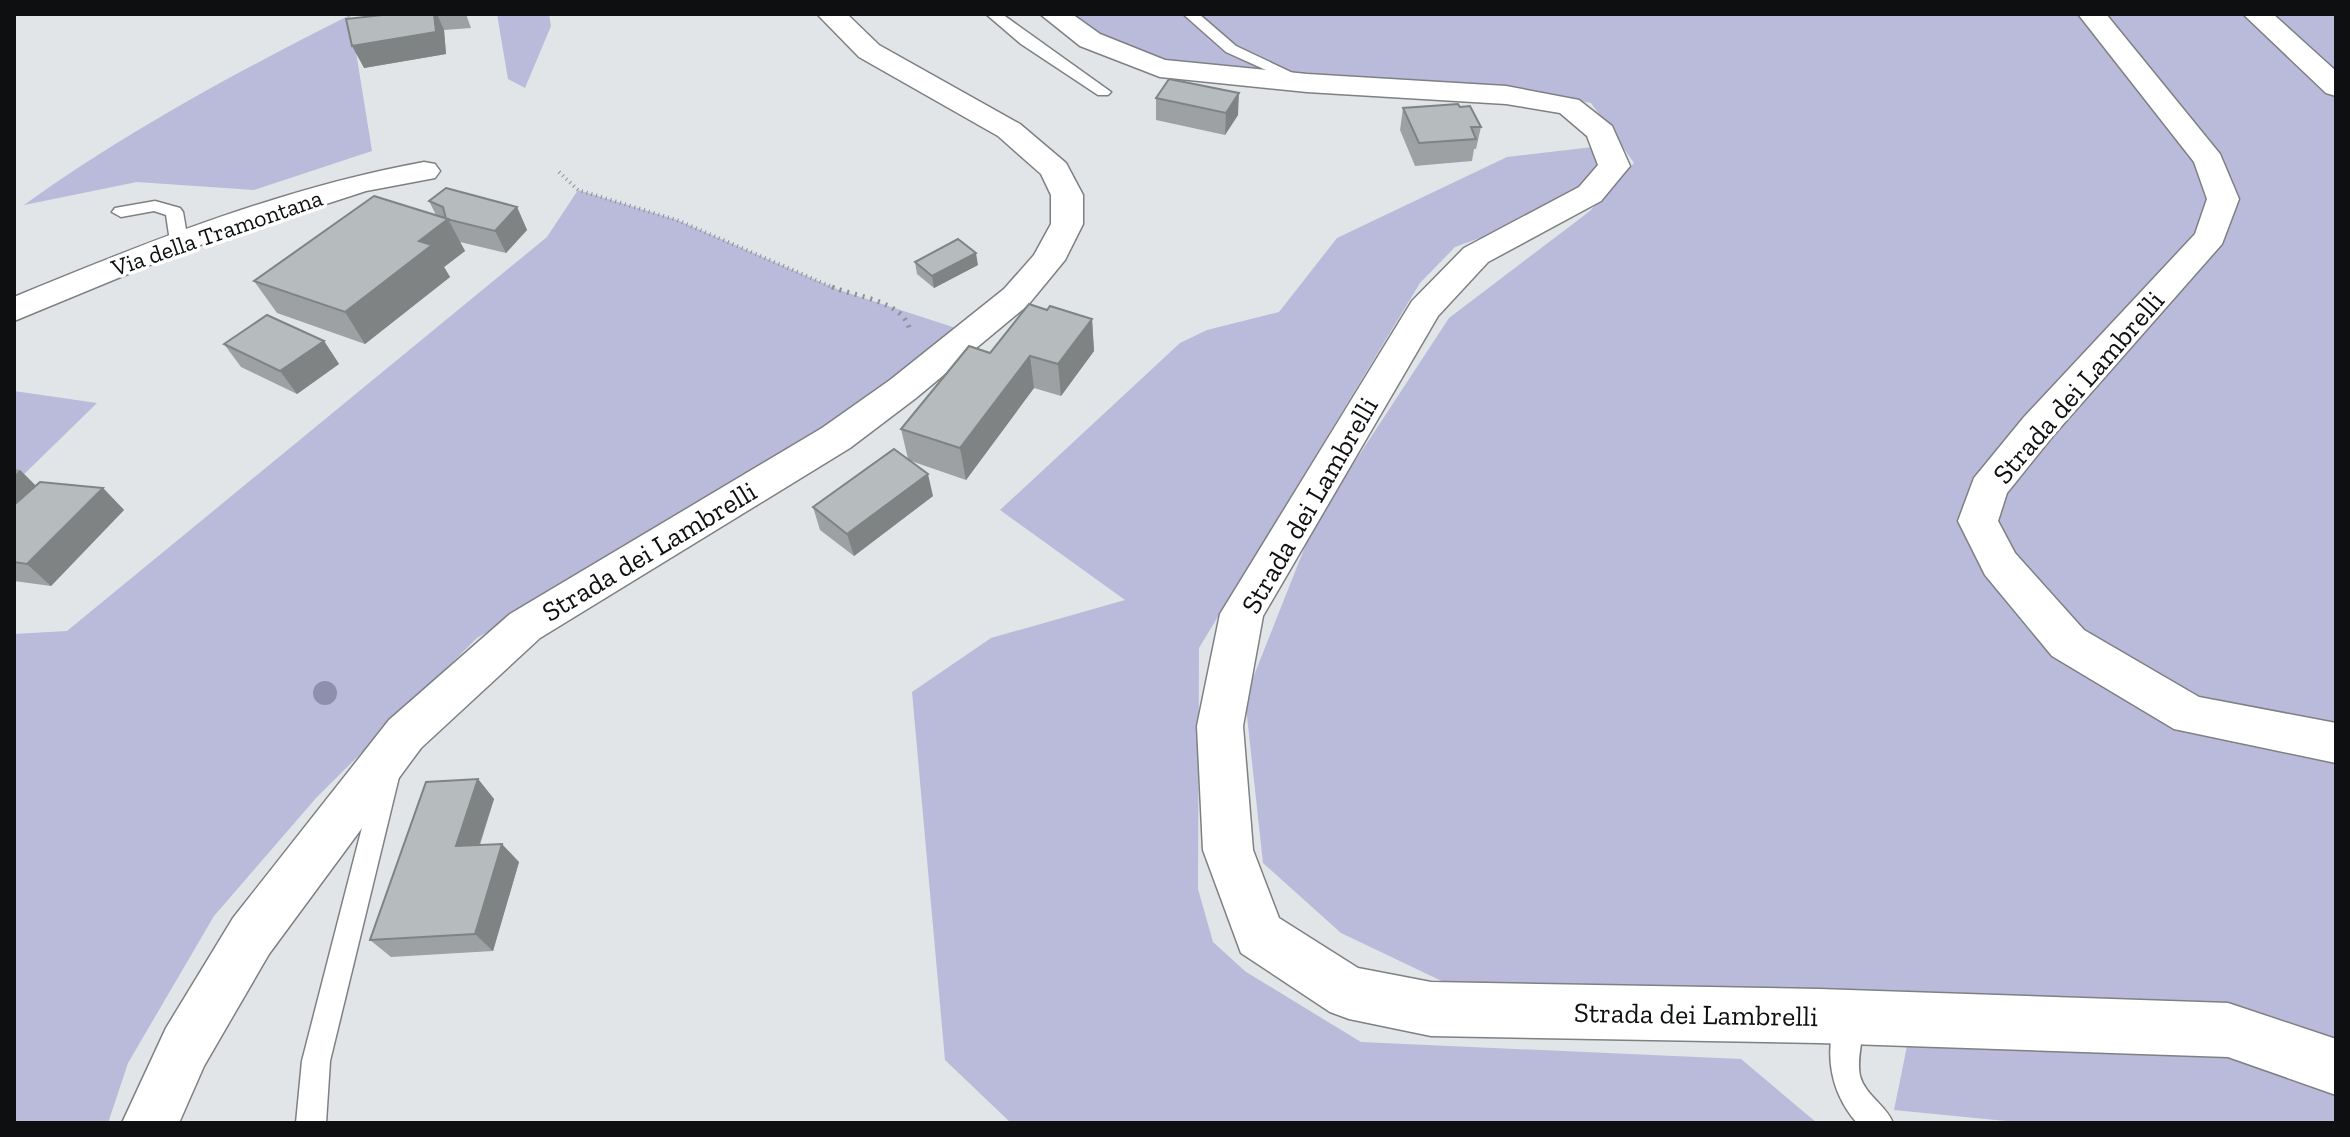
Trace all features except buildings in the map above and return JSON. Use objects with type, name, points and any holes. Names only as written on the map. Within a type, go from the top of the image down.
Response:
[{"type":"street","name":"Strada dei Lambrelli","points":[[150,1123],[185,1047],[251,936],[405,734],[525,626],[836,438],[903,389],[1016,297],[1048,260],[1067,224],[1067,195],[1055,170],[1009,130],[869,51],[831,14]]},
{"type":"street","name":"Strada dei Lambrelli","points":[[1054,14],[1090,40],[1160,68],[1307,83],[1506,95],[1569,106],[1601,132],[1614,166],[1590,194],[1476,255],[1424,309],[1242,614],[1220,726],[1228,850],[1259,935],[1349,993],[1431,1009],[1850,1017],[2228,1030],[2336,1067]]},
{"type":"street","name":"Strada dei Lambrelli","points":[[2092,14],[2209,161],[2223,199],[2210,237],[2038,427],[1988,488],[1978,521],[2000,564],[2068,643],[2190,715],[2336,743]]},
{"type":"street","points":[[2257,14],[2336,87]]},
{"type":"street","name":"Via della Tramontana","points":[[14,310],[179,241],[360,183],[424,171]]},
{"type":"lane","points":[[993,14],[1026,41],[1103,92]]},
{"type":"lane","points":[[1190,14],[1231,49],[1307,83]]},
{"type":"lane","points":[[121,212],[155,206],[174,212],[179,241]]},
{"type":"lane","points":[[311,1123],[316,1061],[394,748]]},
{"type":"lane","points":[[1850,1017],[1844,1048],[1845,1081],[1861,1108],[1878,1123]]},
{"type":"path","points":[[559,172],[578,190],[677,220],[839,290],[894,308],[909,325],[912,344]]},
{"type":"shaded area","points":[[497,14],[549,14],[551,26],[525,88],[508,79]]},
{"type":"shaded area","points":[[1064,14],[2336,14],[2336,1123],[2026,1123],[1894,1110],[1918,992],[1448,984],[1341,933],[1263,863],[1245,698],[1314,524],[1449,318],[1590,211],[1634,163],[1591,103],[1512,88],[1248,72],[1153,61],[1090,34]]},
{"type":"shaded area","points":[[350,15],[372,151],[254,190],[137,182],[24,205],[102,152],[183,104]]},
{"type":"shaded area","points":[[1593,147],[1597,166],[1590,184],[1510,227],[1455,247],[1420,283],[1199,648],[1198,889],[1213,942],[1246,972],[1361,1042],[1741,1059],[1817,1123],[1011,1123],[945,1060],[912,692],[991,638],[1125,600],[1000,510],[1180,343],[1207,330],[1279,312],[1337,238],[1507,157]]},
{"type":"shaded area","points":[[578,190],[677,220],[839,290],[962,330],[787,454],[477,638],[316,798],[214,916],[128,1063],[108,1123],[14,1123],[14,634],[67,631],[547,237]]},
{"type":"shaded area","points":[[14,391],[97,403],[14,484]]}]
